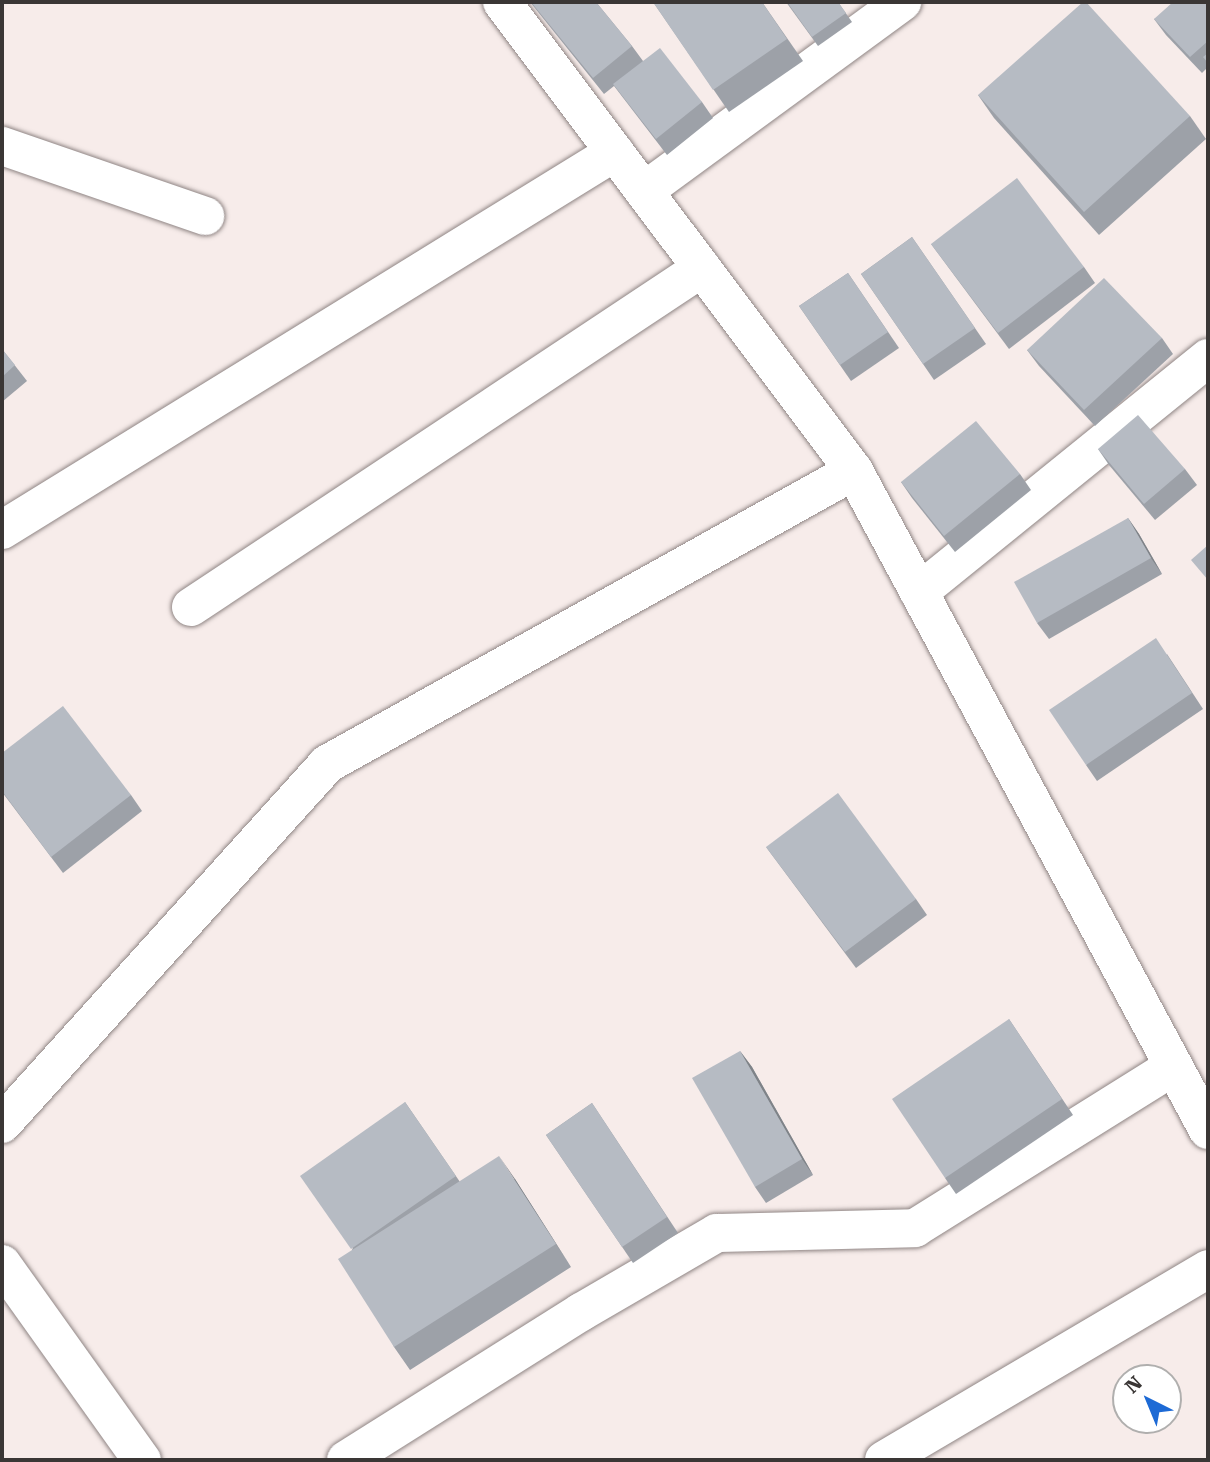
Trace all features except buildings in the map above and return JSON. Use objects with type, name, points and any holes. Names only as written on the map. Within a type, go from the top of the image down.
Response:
[{"type":"street","points":[[502,2],[854,471],[1208,1130]]},
{"type":"street","points":[[644,191],[902,2]]},
{"type":"street","points":[[2,146],[205,216]]},
{"type":"street","points":[[2,530],[615,152]]},
{"type":"street","points":[[191,607],[702,268]]},
{"type":"street","points":[[919,592],[1208,358]]},
{"type":"street","points":[[2,1124],[327,764],[854,471]]},
{"type":"street","points":[[346,1460],[581,1312],[718,1233],[915,1228],[1174,1066]]},
{"type":"street","points":[[2,1264],[142,1460]]},
{"type":"street","points":[[884,1460],[1208,1269]]}]
